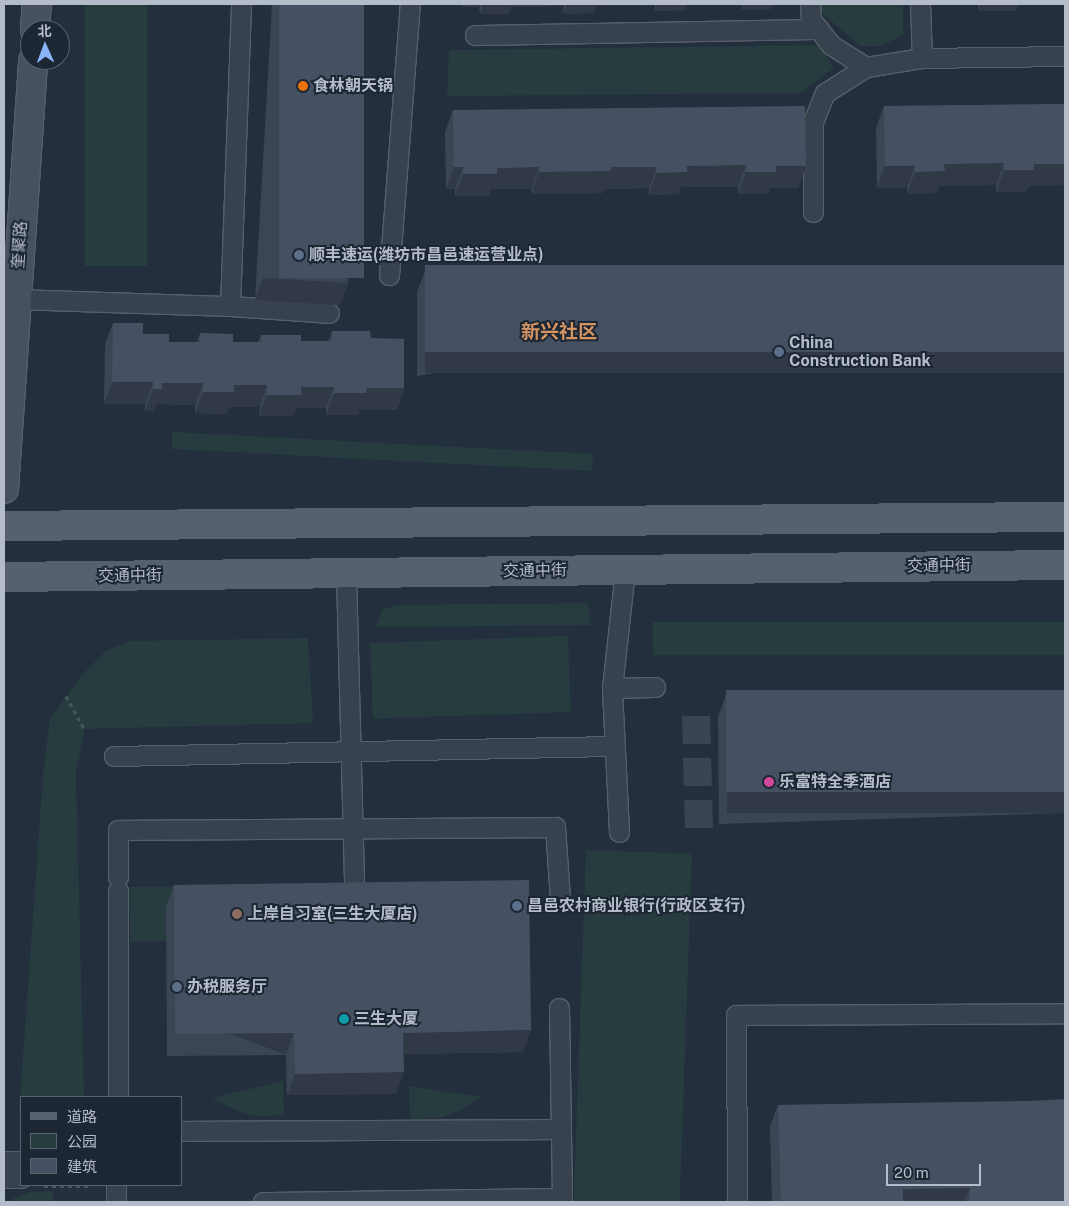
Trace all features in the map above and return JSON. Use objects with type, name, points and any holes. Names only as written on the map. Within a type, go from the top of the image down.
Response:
[{"type":"main road","points":[[36,20],[37,4]]},
{"type":"main road","name":"奎聚路","points":[[4,489],[32,70]]},
{"type":"main road","points":[[4,526],[1065,518]]},
{"type":"main road","name":"交通中街","points":[[4,577],[1065,565]]},
{"type":"lane","points":[[230,306],[241,4]]},
{"type":"lane","points":[[389,275],[410,4]]},
{"type":"lane","points":[[810,4],[811,20],[831,45],[866,67]]},
{"type":"lane","points":[[920,4],[922,58]]},
{"type":"lane","points":[[475,35],[819,29]]},
{"type":"lane","points":[[813,212],[813,122],[824,93],[866,67],[922,58],[1065,56]]},
{"type":"lane","points":[[17,299],[230,306],[329,313]]},
{"type":"lane","points":[[619,832],[612,688],[625,570]]},
{"type":"lane","points":[[346,574],[354,883]]},
{"type":"lane","points":[[612,688],[655,687]]},
{"type":"lane","points":[[114,756],[614,746]]},
{"type":"lane","points":[[118,1096],[118,830],[555,827],[560,899]]},
{"type":"lane","points":[[263,1202],[562,1198],[559,1008]]},
{"type":"lane","points":[[737,1202],[736,1015],[1065,1013]]},
{"type":"lane","points":[[182,1131],[561,1129]]},
{"type":"lane","points":[[4,1161],[20,1161]]},
{"type":"lane","points":[[4,1178],[20,1178]]},
{"type":"path","points":[[66,696],[84,729]]},
{"type":"path","points":[[41,1186],[116,1191]]},
{"type":"green space","points":[[85,4],[147,4],[147,266],[85,266]]},
{"type":"green space","points":[[819,4],[903,4],[903,35],[881,46],[860,46],[820,11]]},
{"type":"green space","points":[[820,45],[834,68],[801,93],[447,96],[449,50]]},
{"type":"green space","points":[[173,432],[593,454],[592,471],[172,449]]},
{"type":"green space","points":[[588,603],[591,625],[376,627],[382,609],[400,605]]},
{"type":"green space","points":[[653,622],[1065,622],[1065,655],[653,655]]},
{"type":"green space","points":[[568,636],[571,712],[373,719],[370,643]]},
{"type":"green space","points":[[308,638],[313,723],[84,729],[76,774],[84,1096],[20,1096],[43,775],[50,719],[81,676],[107,650],[130,641]]},
{"type":"green space","points":[[586,850],[692,854],[680,1202],[574,1202]]},
{"type":"green space","points":[[275,884],[167,941],[130,942],[129,887]]},
{"type":"green space","points":[[283,1081],[284,1115],[254,1116],[235,1110],[212,1098]]},
{"type":"green space","points":[[409,1086],[481,1097],[459,1111],[440,1118],[410,1119]]},
{"type":"green space","points":[[53,1191],[53,1202],[13,1202],[13,1198],[30,1192]]},
{"type":"building","points":[[279,4],[364,4],[364,278],[279,278]]},
{"type":"building","points":[[1065,104],[1065,164],[1034,164],[1034,170],[1004,170],[1004,163],[944,164],[945,171],[915,172],[915,166],[885,166],[884,106]]},
{"type":"building","points":[[805,106],[806,166],[776,166],[776,172],[746,172],[746,165],[687,166],[687,172],[656,173],[657,167],[611,167],[611,171],[539,172],[539,167],[497,168],[497,174],[463,174],[463,167],[454,167],[453,110]]},
{"type":"building","points":[[425,265],[1065,265],[1065,352],[425,352]]},
{"type":"building","points":[[113,323],[143,323],[143,334],[169,334],[169,342],[200,342],[200,333],[233,334],[233,342],[262,342],[261,335],[301,335],[301,341],[332,341],[332,331],[370,331],[371,338],[404,339],[404,388],[367,388],[366,393],[334,393],[334,387],[301,387],[301,395],[267,395],[267,385],[234,385],[234,392],[203,392],[203,383],[162,383],[162,389],[153,389],[153,382],[112,382]]},
{"type":"building","points":[[726,690],[1065,690],[1065,792],[726,792]]},
{"type":"building","name":"三生大厦","points":[[529,880],[531,1030],[403,1033],[404,1072],[295,1074],[294,1033],[175,1034],[174,885]]},
{"type":"building","points":[[1065,1099],[1065,1202],[969,1202],[970,1188],[903,1189],[903,1202],[781,1202],[778,1105]]},
{"type":"tunnel","points":[[696,716],[699,834]]},
{"type":"place","name":"食林朝天锅","points":[[303,86]]},
{"type":"place","name":"顺丰速运(潍坊市昌邑速运营业点)","points":[[299,255]]},
{"type":"place","name":"China Construction Bank","points":[[779,352]]},
{"type":"place","name":"乐富特全季酒店","points":[[769,782]]},
{"type":"place","name":"昌邑农村商业银行(行政区支行)","points":[[517,906]]},
{"type":"place","name":"上岸自习室(三生大厦店)","points":[[237,914]]},
{"type":"place","name":"办税服务厅","points":[[177,987]]},
{"type":"place","name":"三生大厦","points":[[344,1019]]},
{"type":"district","name":"新兴社区","points":[[559,332]]}]
